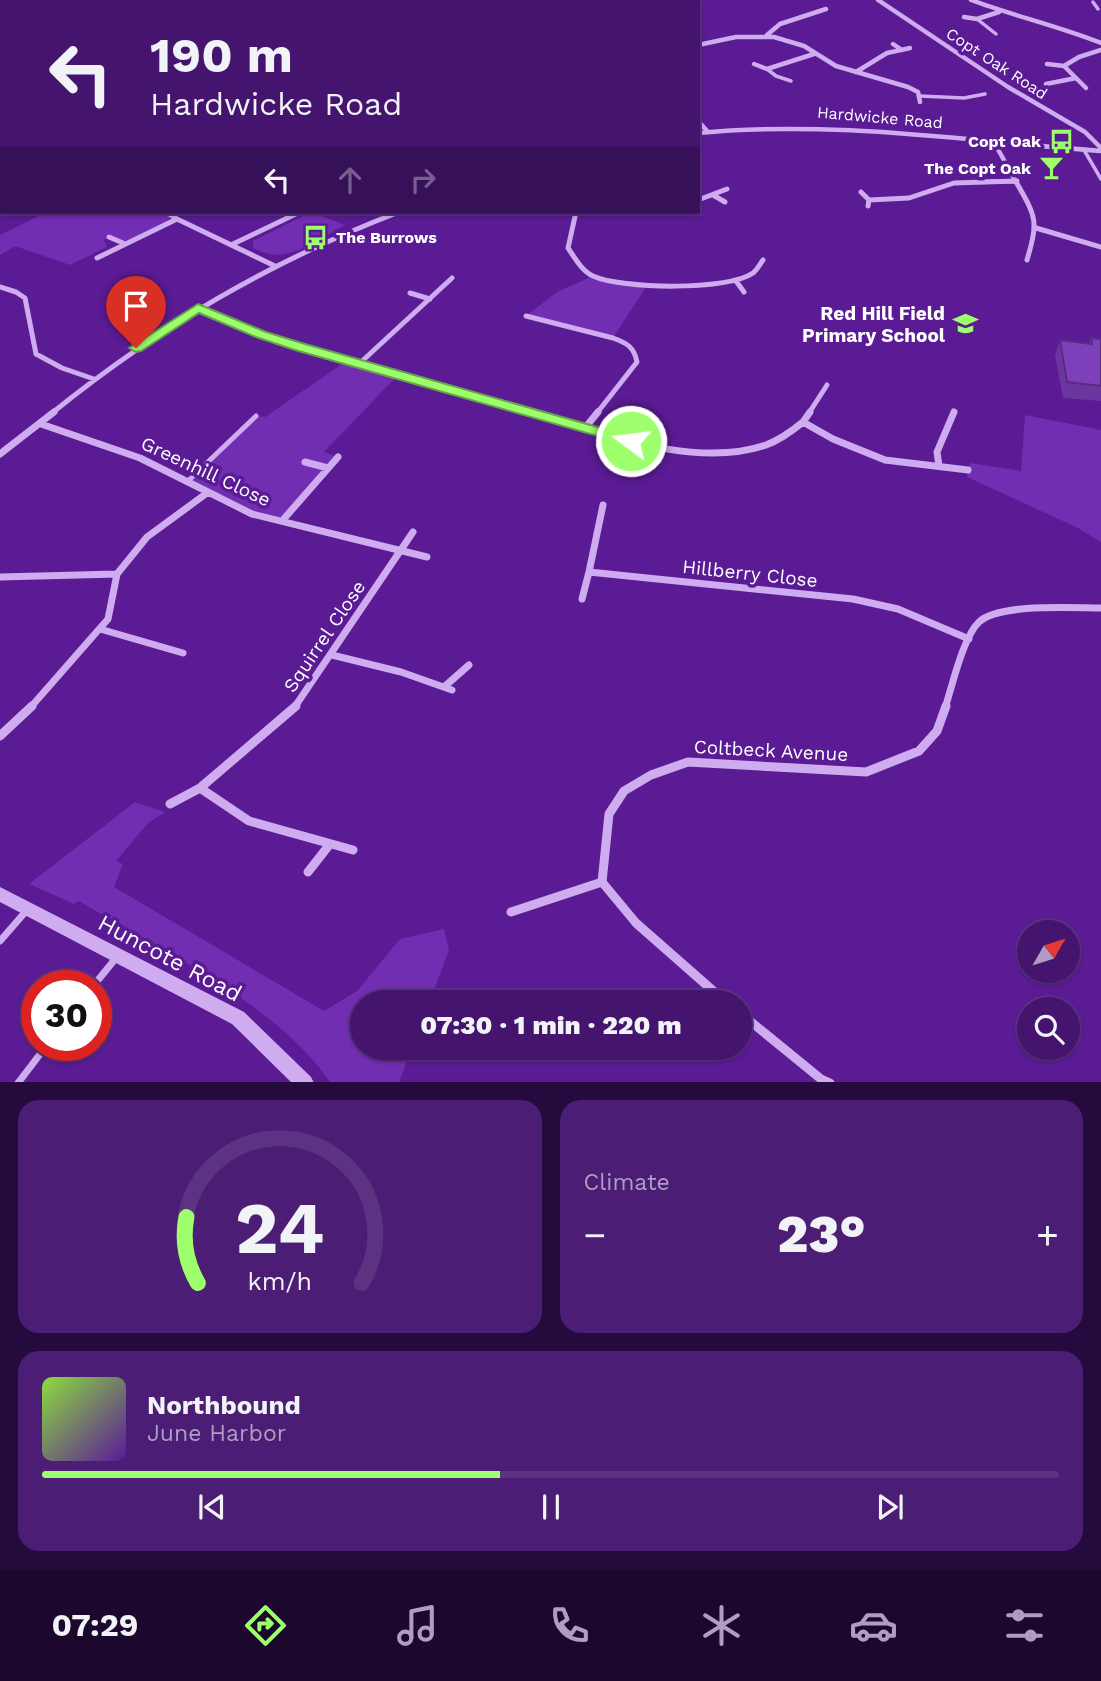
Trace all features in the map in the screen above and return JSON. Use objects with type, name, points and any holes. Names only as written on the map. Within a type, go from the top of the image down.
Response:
[{"type":"street","name":"Copt Oak Road","points":[[878,0],[1008,87],[1085,132],[1101,150]]},
{"type":"street","points":[[971,0],[999,12],[1060,27],[1101,43]]},
{"type":"street","points":[[767,35],[779,24],[826,9]]},
{"type":"street","points":[[964,17],[977,19],[999,12]]},
{"type":"street","points":[[700,44],[720,38],[767,35],[801,45],[834,65],[905,84],[920,99]]},
{"type":"street","points":[[893,44],[902,50]]},
{"type":"street","points":[[856,72],[887,53],[910,48]]},
{"type":"street","points":[[1047,64],[1064,66],[1079,57],[1101,50]]},
{"type":"street","points":[[754,64],[767,69],[814,54]]},
{"type":"street","points":[[1064,66],[1086,88]]},
{"type":"street","points":[[1046,84],[1076,78]]},
{"type":"street","points":[[700,123],[708,132]]},
{"type":"street","name":"Hardwicke Road","points":[[700,134],[768,126],[821,126],[1101,150]]},
{"type":"street","points":[[994,142],[1033,212],[1036,228],[1027,260]]},
{"type":"street","points":[[861,192],[869,203],[879,199],[909,198],[954,183],[1017,181]]},
{"type":"street","points":[[700,199],[727,189]]},
{"type":"street","points":[[713,195],[725,202]]},
{"type":"street","points":[[169,214],[275,266]]},
{"type":"street","points":[[233,244],[296,214]]},
{"type":"street","points":[[0,454],[41,424],[94,379],[198,308],[275,266],[394,214]]},
{"type":"street","points":[[576,214],[568,248],[584,271],[609,282],[646,287],[736,281],[755,272],[763,260]]},
{"type":"street","points":[[97,258],[177,219]]},
{"type":"street","points":[[1036,228],[1101,247]]},
{"type":"street","points":[[109,237],[123,243]]},
{"type":"street","points":[[360,363],[452,278]]},
{"type":"street","points":[[736,281],[744,292]]},
{"type":"street","points":[[0,287],[27,298],[31,308],[36,354],[62,368],[94,379]]},
{"type":"street","points":[[410,293],[430,299]]},
{"type":"street","points":[[198,308],[261,335],[585,428],[663,447],[727,452],[765,446],[803,422],[827,385]]},
{"type":"street","points":[[526,316],[613,338],[626,343],[635,351],[637,362],[585,428]]},
{"type":"street","points":[[940,466],[937,452],[954,411]]},
{"type":"street","points":[[803,422],[833,439],[885,460],[968,470]]},
{"type":"street","name":"Greenhill Close","points":[[41,424],[103,443],[190,480],[207,493],[252,514],[427,557]]},
{"type":"street","points":[[282,521],[338,457]]},
{"type":"street","points":[[305,462],[328,468]]},
{"type":"street","points":[[0,736],[56,681],[108,619],[117,574],[147,537],[207,493]]},
{"type":"street","points":[[582,599],[603,505]]},
{"type":"street","name":"Squirrel Close","points":[[170,804],[200,788],[299,704],[413,532]]},
{"type":"street","name":"Hillberry Close","points":[[589,572],[853,599],[898,609],[969,639]]},
{"type":"street","points":[[0,577],[117,574]]},
{"type":"street","name":"Coltbeck Avenue","points":[[602,882],[609,814],[624,791],[651,775],[688,762],[866,772],[919,751],[937,731],[969,639],[979,622],[998,613],[1045,607],[1101,608]]},
{"type":"street","points":[[100,629],[183,653]]},
{"type":"street","points":[[332,655],[401,672],[448,688],[469,665]]},
{"type":"street","points":[[200,788],[249,821],[353,850]]},
{"type":"street","points":[[308,872],[330,844]]},
{"type":"street","points":[[511,912],[602,882],[636,923],[712,990]]},
{"type":"street","name":"Huncote Road","points":[[0,894],[238,1018],[304,1082]]},
{"type":"street","points":[[752,1023],[828,1082]]},
{"type":"lane","points":[[1093,1],[1098,9]]},
{"type":"lane","points":[[977,19],[996,34]]},
{"type":"lane","points":[[767,69],[776,76],[791,81]]},
{"type":"lane","points":[[920,99],[964,98],[985,94]]},
{"type":"lane","points":[[1084,150],[1100,178]]},
{"type":"lane","points":[[190,480],[256,416]]},
{"type":"lane","points":[[0,942],[27,910]]},
{"type":"lane","points":[[106,970],[118,955]]},
{"type":"lane","points":[[19,1082],[35,1061]]},
{"type":"shaded area","points":[[43,214],[169,214],[177,219],[123,243],[109,237],[104,240],[107,247],[70,265],[15,246],[0,255],[0,235]]},
{"type":"shaded area","points":[[307,214],[316,214],[345,225],[300,250],[277,255],[253,248],[253,241]]},
{"type":"shaded area","points":[[593,276],[646,287],[613,338],[526,316],[557,292]]},
{"type":"shaded area","points":[[348,360],[398,375],[324,452],[338,457],[282,521],[252,514],[189,480],[256,416],[265,417]]},
{"type":"shaded area","points":[[1025,415],[1101,430],[1101,542],[1078,528],[967,477],[970,463],[1021,471]]},
{"type":"shaded area","points":[[135,802],[165,812],[148,823],[116,861],[123,864],[114,887],[324,1011],[350,995],[350,1060],[407,1060],[399,1082],[330,1082],[308,1054],[280,1028],[215,980],[79,901],[74,904],[29,884]]},
{"type":"shaded area","points":[[444,929],[449,950],[434,990],[358,990],[400,939]]},
{"type":"building","points":[[1091,338],[1101,339],[1101,386],[1067,382],[1060,340],[1092,344]]},
{"type":"place","name":"Copt Oak","points":[[1061,141]]},
{"type":"place","name":"The Copt Oak","points":[[1051,168]]},
{"type":"place","name":"The Burrows","points":[[316,237]]},
{"type":"place","name":"Red Hill Field Primary School","points":[[965,324]]},
{"type":"route","points":[[136,348],[198,308],[261,335],[300,347],[631,441]]}]
